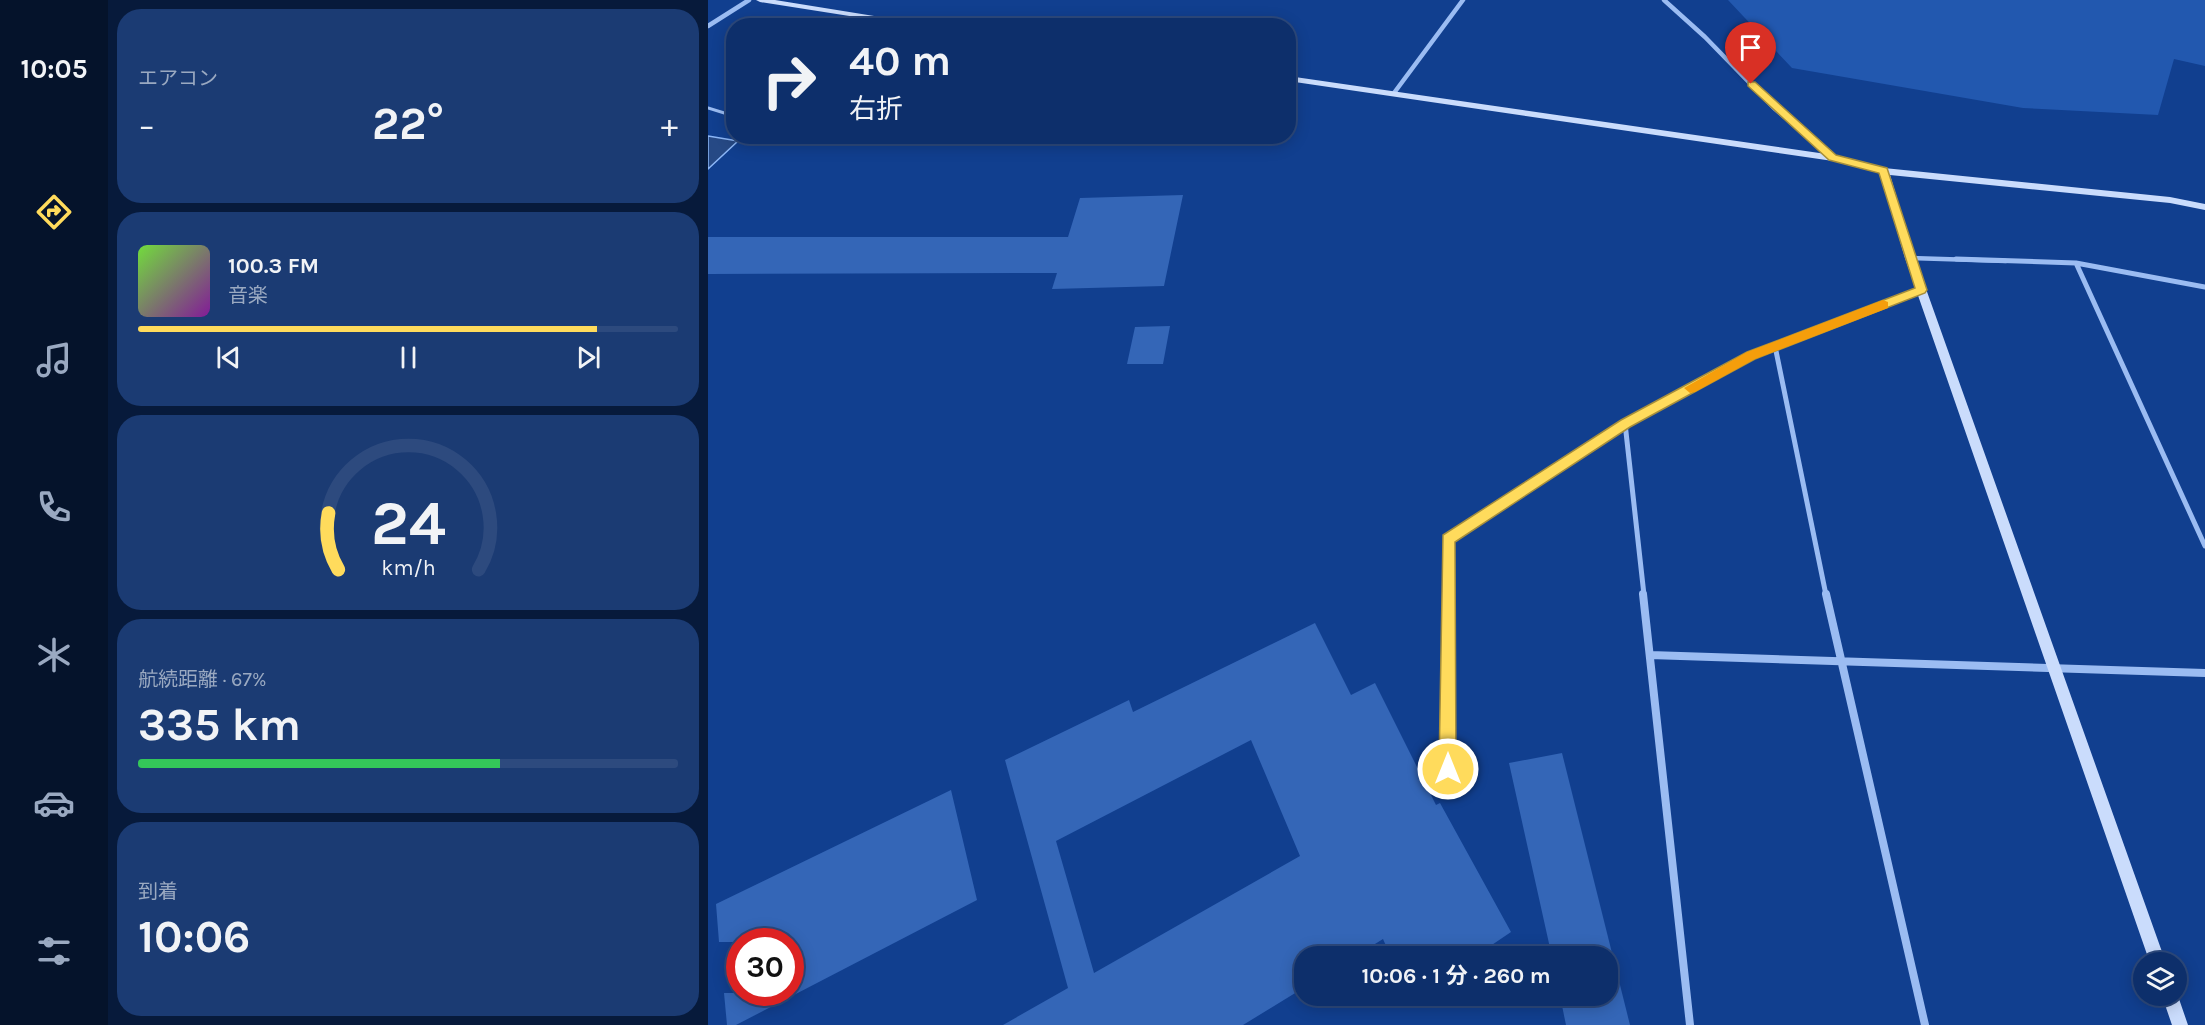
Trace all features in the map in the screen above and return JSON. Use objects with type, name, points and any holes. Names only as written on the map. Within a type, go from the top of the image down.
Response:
[{"type":"street","points":[[708,26],[749,0]]},
{"type":"street","points":[[760,0],[879,18]]},
{"type":"street","points":[[1394,93],[1463,0]]},
{"type":"street","points":[[1664,0],[1706,36],[1774,108],[1833,158]]},
{"type":"street","points":[[1296,79],[1833,158],[1884,171],[2170,200],[2205,207]]},
{"type":"street","points":[[1884,171],[1921,290],[2154,952]]},
{"type":"street","points":[[1910,258],[2076,262],[2205,287]]},
{"type":"street","points":[[2076,262],[2205,546]]},
{"type":"street","points":[[1448,769],[1448,539],[1625,423],[1751,355],[1921,290]]},
{"type":"street","points":[[1774,346],[1840,662],[1925,1025]]},
{"type":"street","points":[[1625,423],[1690,1025]]},
{"type":"street","points":[[1650,655],[2205,673]]},
{"type":"street","points":[[2173,1006],[2180,1025]]},
{"type":"lane","points":[[708,108],[726,114]]},
{"type":"shaded area","points":[[1728,0],[2205,0],[2205,66],[2174,59],[2158,115],[2023,108],[1792,68]]},
{"type":"shaded area","points":[[708,136],[726,139],[726,144],[735,144],[708,169]]},
{"type":"building","points":[[1183,195],[1164,286],[1052,289],[1057,273],[708,274],[708,237],[1068,237],[1080,198]]},
{"type":"building","points":[[1170,326],[1163,364],[1127,364],[1135,327]]},
{"type":"building","points":[[1315,623],[1351,695],[1375,683],[1436,805],[1440,803],[1511,932],[1490,946],[1386,946],[1383,939],[1372,946],[1294,946],[1294,994],[1243,1025],[1003,1025],[1068,988],[1005,760],[1129,700],[1133,712]],"holes":[[[1251,740],[1300,856],[1094,973],[1056,841]]]},
{"type":"building","points":[[1562,753],[1610,946],[1550,946],[1509,763]]},
{"type":"building","points":[[951,790],[977,900],[804,990],[804,928],[726,928],[726,942],[719,942],[716,904]]},
{"type":"building","points":[[1618,977],[1630,1025],[1566,1025],[1562,1006],[1618,1006]]},
{"type":"building","points":[[724,993],[726,993],[726,1006],[773,1006],[736,1025],[727,1025]]},
{"type":"slow traffic","points":[[1690,388],[1751,355],[1883,305]]},
{"type":"route","points":[[1448,769],[1448,539],[1625,423],[1751,355],[1921,290],[1884,171],[1833,158],[1774,108],[1751,84]]}]
